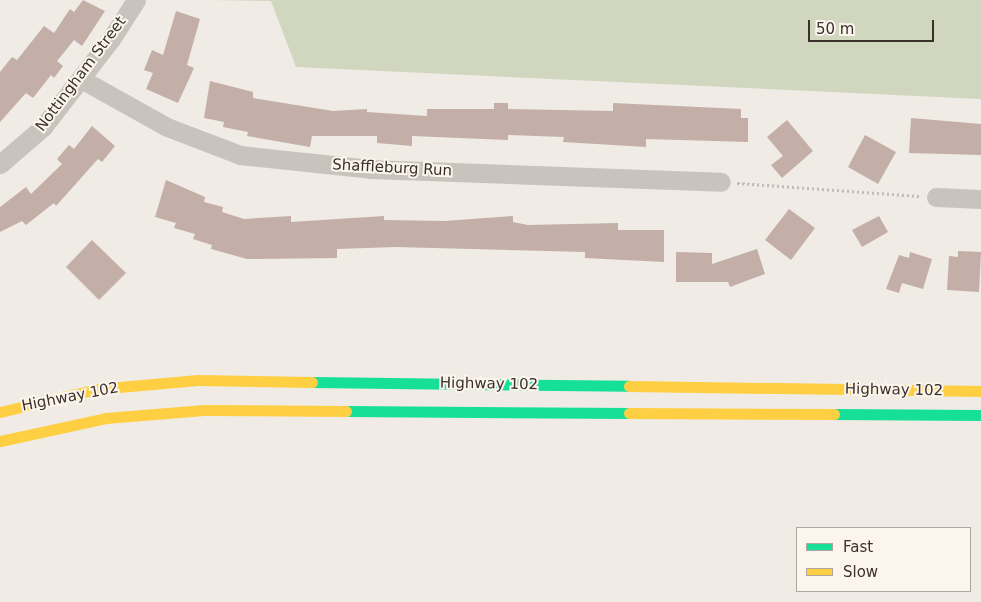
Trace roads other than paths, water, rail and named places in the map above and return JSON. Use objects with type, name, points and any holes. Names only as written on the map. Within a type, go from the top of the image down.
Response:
[{"type":"highway","name":"Highway 102","points":[[0,412],[97,390],[198,380],[981,391]]},
{"type":"highway","name":"Highway 102","points":[[0,441],[106,418],[204,410],[981,415]]},
{"type":"street","name":"Nottingham Street","points":[[0,164],[43,127],[82,79],[136,0]]},
{"type":"street","name":"Shaffleburg Run","points":[[82,79],[167,127],[240,155],[370,169],[721,182]]},
{"type":"street","points":[[936,197],[981,200]]}]
